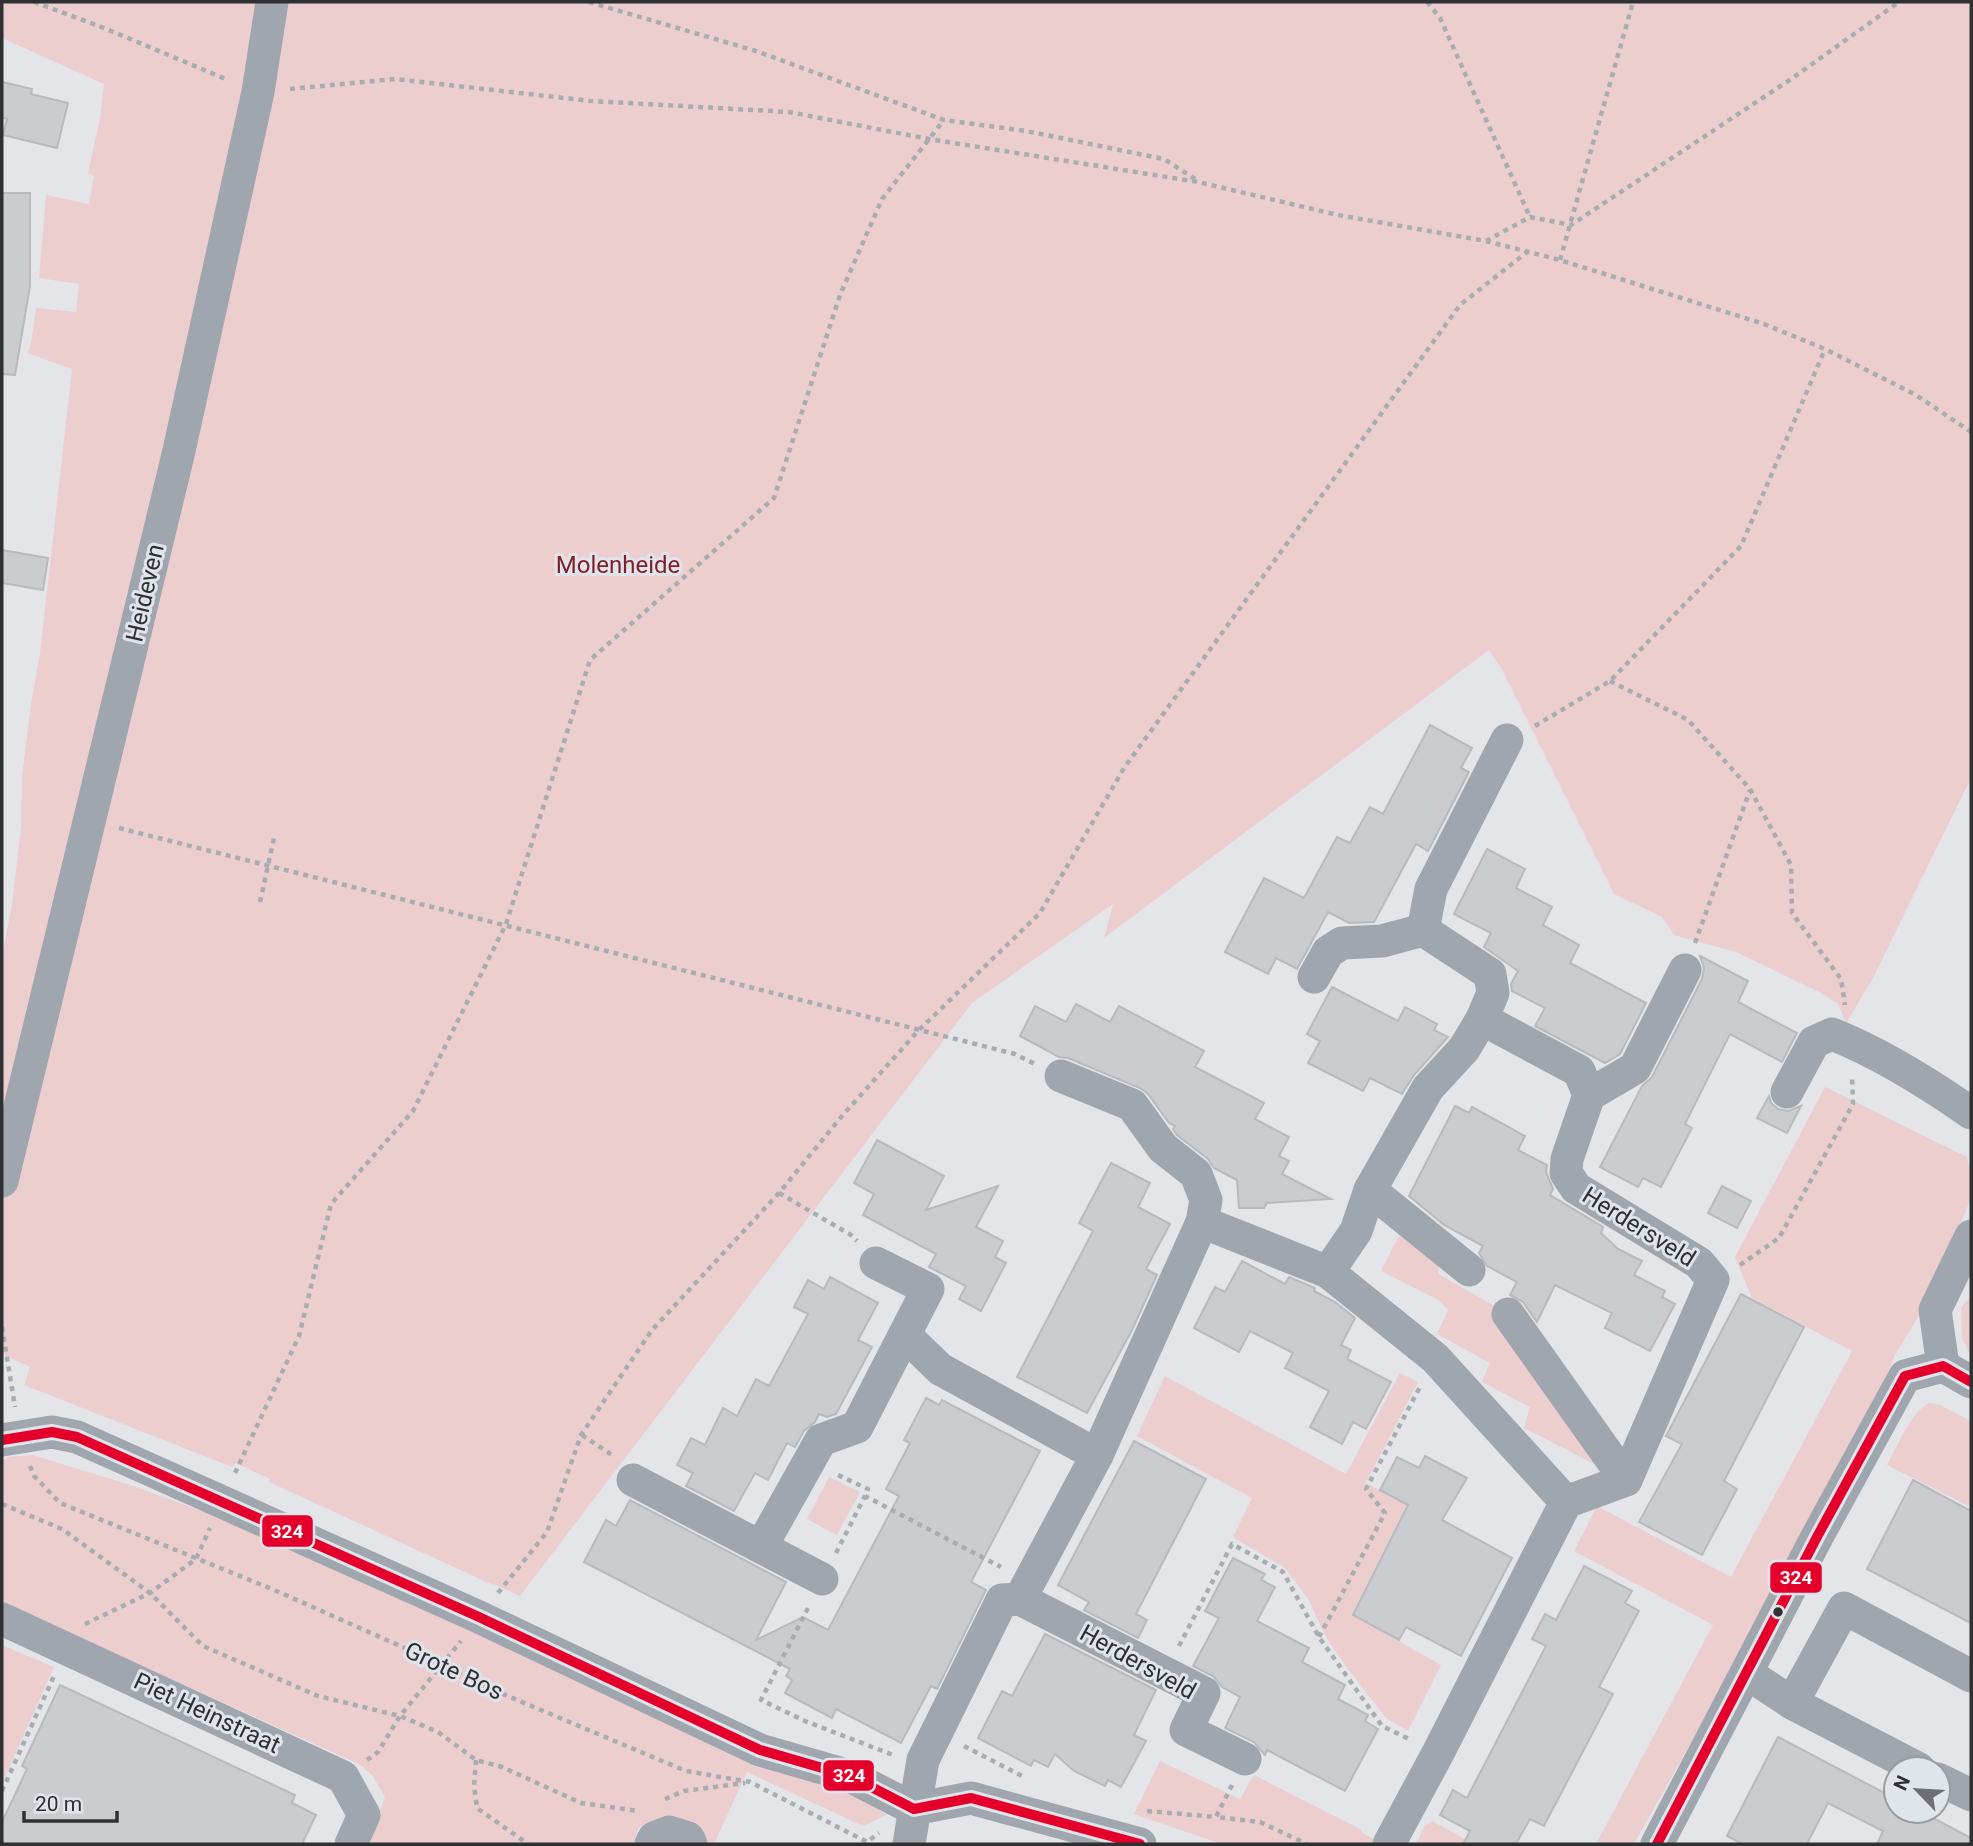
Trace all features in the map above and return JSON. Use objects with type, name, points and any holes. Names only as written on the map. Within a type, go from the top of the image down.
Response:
[{"type":"street","name":"Heideven","points":[[2,1181],[178,455],[258,92],[272,2]]},
{"type":"street","points":[[1423,930],[1431,889],[1507,740]]},
{"type":"street","points":[[1314,977],[1328,952],[1342,943],[1382,941],[1423,930],[1490,974],[1493,993],[1482,1019],[1464,1049],[1428,1088],[1370,1190],[1356,1231],[1328,1272]]},
{"type":"street","points":[[1482,1019],[1579,1071],[1589,1096],[1635,1068],[1685,970]]},
{"type":"street","points":[[1787,1093],[1814,1042],[1832,1034],[1851,1041],[1942,1093],[1971,1113]]},
{"type":"street","points":[[909,1844],[923,1760],[1002,1600],[1025,1590],[1097,1455],[1202,1222],[1206,1200],[1196,1174],[1163,1148],[1132,1105],[1061,1076]]},
{"type":"street","name":"Herdersveld","points":[[1589,1096],[1567,1159],[1566,1173],[1576,1188],[1699,1263],[1713,1280],[1626,1480]]},
{"type":"street","points":[[1370,1190],[1469,1270]]},
{"type":"street","points":[[1202,1222],[1328,1272],[1435,1358],[1566,1502]]},
{"type":"street","points":[[1657,1844],[1748,1674],[1818,1535],[1905,1376],[1957,1374],[1935,1310],[1971,1236]]},
{"type":"street","points":[[761,1547],[821,1440],[857,1427],[928,1289],[876,1263]]},
{"type":"street","points":[[1389,1844],[1566,1502],[1626,1480],[1508,1314]]},
{"type":"street","points":[[905,1336],[940,1369],[1097,1455]]},
{"type":"street","points":[[11,1439],[52,1432],[77,1437],[479,1617],[760,1751],[850,1776],[914,1809],[971,1798],[1140,1844]]},
{"type":"street","points":[[633,1480],[822,1579]]},
{"type":"street","name":"Herdersveld","points":[[1025,1590],[1164,1673],[1204,1693],[1186,1730],[1245,1759]]},
{"type":"street","points":[[1792,1703],[1844,1608],[1971,1676]]},
{"type":"street","name":"Piet Heinstraat","points":[[2,1619],[344,1777]]},
{"type":"street","points":[[1748,1674],[1792,1703],[1892,1755]]},
{"type":"street","points":[[344,1777],[364,1815],[351,1844]]},
{"type":"street","points":[[1952,1785],[1970,1792]]},
{"type":"street","points":[[651,1844],[654,1838],[669,1832],[688,1838],[691,1844]]},
{"type":"path","points":[[34,2],[258,92],[395,79],[591,101],[789,112],[929,139],[1198,182],[1338,215],[1486,241],[1560,260],[1764,324],[1825,349],[1916,395],[1971,432]]},
{"type":"path","points":[[589,2],[755,51],[944,120],[1026,131],[1164,159],[1198,182]]},
{"type":"path","points":[[1427,2],[1440,18],[1531,217]]},
{"type":"path","points":[[1560,260],[1633,2]]},
{"type":"path","points":[[1486,241],[1531,217],[1572,225],[1783,84],[1899,2]]},
{"type":"path","points":[[2,1791],[66,1648],[83,1625],[150,1592],[196,1559],[299,1336],[331,1203],[413,1111],[506,924],[590,660],[774,498],[840,295],[881,199],[944,120]]},
{"type":"path","points":[[344,1777],[378,1752],[400,1716],[547,1532],[581,1435],[652,1330],[779,1193],[842,1116],[918,1031],[1040,913],[1124,768],[1460,305],[1527,253]]},
{"type":"path","points":[[1507,740],[1610,681],[1741,547],[1825,349]]},
{"type":"path","points":[[1610,681],[1688,720],[1750,789],[1791,865],[1792,913],[1841,979],[1851,1041],[1853,1104],[1779,1238],[1756,1256],[1713,1280]]},
{"type":"path","points":[[1685,970],[1750,789]]},
{"type":"path","points":[[91,821],[1015,1054]]},
{"type":"path","points":[[260,902],[274,838]]},
{"type":"path","points":[[779,1193],[851,1235],[876,1263]]},
{"type":"path","points":[[2,1327],[11,1439]]},
{"type":"path","points":[[1319,1637],[1385,1513],[1366,1489],[1435,1358]]},
{"type":"path","name":"Grote Bos","points":[[11,1439],[34,1476],[60,1503],[272,1589],[443,1665],[479,1684],[686,1771],[750,1782],[867,1843],[914,1809]]},
{"type":"path","points":[[834,1474],[868,1489],[761,1700],[805,1721],[899,1757],[923,1760]]},
{"type":"path","points":[[865,1496],[1025,1590]]},
{"type":"path","points":[[2,1504],[62,1529],[150,1592],[203,1646],[318,1696],[400,1716],[438,1732],[476,1760],[502,1767],[580,1803],[644,1812]]},
{"type":"path","points":[[1164,1673],[1232,1544],[1283,1572],[1319,1637],[1382,1726],[1438,1753]]},
{"type":"path","points":[[954,1740],[1024,1778]]},
{"type":"path","points":[[1216,1817],[1245,1759]]},
{"type":"path","points":[[476,1760],[474,1786],[477,1808],[528,1844]]},
{"type":"path","points":[[663,1800],[684,1791],[750,1782]]},
{"type":"path","points":[[1134,1810],[1260,1822],[1307,1844]]},
{"type":"green space","name":"Molenheide","points":[[2,2],[1971,2],[1971,778],[1872,980],[1846,1023],[1838,1004],[1819,992],[1736,952],[1674,935],[1662,917],[1614,894],[1501,668],[1489,650],[1104,938],[1113,904],[972,1003],[520,1596],[269,1482],[270,1479],[235,1463],[232,1467],[24,1385],[30,1367],[2,1354],[2,955],[12,905],[21,827],[22,777],[40,653],[72,369],[27,353],[31,344],[36,308],[76,312],[79,284],[39,278],[46,195],[89,204],[94,176],[88,173],[104,84],[2,38]]},
{"type":"green space","points":[[1825,1087],[1967,1157],[1971,1172],[1971,1199],[1921,1312],[1895,1355],[1887,1375],[1703,1721],[1634,1844],[1596,1844],[1713,1625],[1574,1551],[1597,1506],[1731,1577],[1852,1351],[1752,1298],[1735,1257]]},
{"type":"green space","points":[[1399,1236],[1441,1257],[1438,1274],[1500,1309],[1604,1469],[1524,1428],[1530,1407],[1482,1382],[1490,1363],[1437,1334],[1448,1310],[1440,1301],[1381,1271]]},
{"type":"green space","points":[[1971,1296],[1971,1356],[1962,1338],[1961,1308]]},
{"type":"green space","points":[[1400,1373],[1418,1382],[1366,1483],[1409,1505],[1352,1615],[1441,1665],[1408,1731],[1387,1719],[1348,1669],[1327,1639],[1308,1599],[1285,1568],[1233,1537],[1252,1498],[1137,1436],[1165,1376],[1346,1474]]},
{"type":"green space","points":[[1929,1403],[1940,1405],[1971,1421],[1971,1507],[1887,1465],[1910,1422]]},
{"type":"green space","points":[[33,1455],[130,1485],[235,1523],[858,1793],[886,1815],[863,1826],[747,1772],[714,1844],[705,1844],[666,1818],[639,1827],[633,1844],[367,1844],[385,1797],[372,1775],[359,1764],[2,1603],[2,1461],[8,1457]]},
{"type":"green space","points":[[829,1477],[860,1492],[837,1535],[807,1519]]},
{"type":"green space","points":[[2,1645],[54,1667],[2,1784]]},
{"type":"green space","points":[[1160,1761],[1240,1799],[1254,1775],[1362,1830],[1361,1832],[1379,1842],[1221,1844],[1134,1814]]},
{"type":"green space","points":[[1432,1821],[1474,1844],[1416,1844],[1424,1827]]},
{"type":"building","points":[[2,82],[32,89],[31,94],[68,103],[57,148],[3,135],[7,119],[2,117]]},
{"type":"building","points":[[2,193],[30,193],[30,286],[15,375],[2,374]]},
{"type":"building","points":[[2,550],[48,558],[43,590],[2,583]]},
{"type":"building","points":[[1430,725],[1472,748],[1461,768],[1469,772],[1428,851],[1416,844],[1374,922],[1349,923],[1328,912],[1297,969],[1276,958],[1268,974],[1225,952],[1264,878],[1304,898],[1337,837],[1350,843],[1370,807],[1383,814]]},
{"type":"building","points":[[1487,849],[1525,869],[1516,888],[1552,907],[1543,925],[1579,945],[1570,963],[1646,1003],[1620,1054],[1605,1063],[1535,1026],[1545,1008],[1512,991],[1511,984],[1518,971],[1484,947],[1491,933],[1454,914]]},
{"type":"building","points":[[1700,956],[1748,981],[1738,1002],[1797,1033],[1782,1062],[1730,1034],[1685,1124],[1692,1128],[1661,1187],[1643,1178],[1638,1187],[1600,1167],[1642,1086],[1652,1077],[1702,979],[1704,968]]},
{"type":"building","points":[[1332,987],[1398,1021],[1405,1007],[1437,1024],[1434,1030],[1448,1037],[1414,1075],[1402,1094],[1370,1078],[1363,1091],[1308,1063],[1320,1041],[1307,1034]]},
{"type":"building","points":[[1076,1004],[1110,1022],[1119,1006],[1204,1051],[1195,1067],[1264,1103],[1255,1119],[1289,1137],[1279,1156],[1289,1161],[1282,1174],[1331,1199],[1267,1203],[1264,1208],[1239,1208],[1237,1180],[1214,1168],[1208,1159],[1177,1135],[1173,1129],[1175,1126],[1169,1123],[1148,1094],[1140,1088],[1068,1058],[1059,1057],[1020,1036],[1035,1006],[1066,1022]]},
{"type":"building","points":[[1769,1096],[1771,1103],[1778,1109],[1788,1111],[1801,1106],[1787,1133],[1757,1118]]},
{"type":"building","points":[[1455,1106],[1469,1113],[1472,1107],[1525,1136],[1518,1150],[1547,1165],[1546,1172],[1553,1189],[1550,1195],[1603,1227],[1601,1233],[1618,1249],[1642,1261],[1634,1275],[1665,1291],[1662,1297],[1675,1304],[1650,1351],[1605,1328],[1612,1313],[1555,1285],[1537,1322],[1523,1302],[1510,1295],[1517,1282],[1487,1266],[1479,1253],[1483,1246],[1444,1225],[1409,1196]]},
{"type":"building","points":[[877,1140],[944,1176],[926,1210],[998,1186],[976,1227],[1003,1241],[995,1257],[1006,1263],[981,1311],[959,1299],[966,1286],[929,1267],[936,1254],[863,1215],[874,1194],[854,1183]]},
{"type":"building","points":[[1111,1163],[1150,1183],[1138,1207],[1170,1224],[1146,1269],[1157,1275],[1132,1330],[1087,1413],[1017,1377],[1093,1231],[1079,1223]]},
{"type":"building","points":[[1722,1186],[1751,1201],[1737,1228],[1708,1213]]},
{"type":"building","points":[[1242,1261],[1285,1284],[1289,1277],[1315,1288],[1314,1291],[1335,1302],[1355,1318],[1341,1345],[1351,1350],[1347,1359],[1391,1382],[1366,1429],[1353,1422],[1342,1444],[1310,1427],[1329,1391],[1285,1368],[1293,1353],[1250,1331],[1239,1352],[1194,1328],[1215,1287],[1225,1292]]},
{"type":"building","points":[[830,1277],[878,1303],[858,1340],[872,1347],[836,1414],[827,1417],[819,1414],[815,1422],[804,1431],[795,1447],[787,1443],[768,1480],[755,1473],[734,1511],[686,1486],[693,1473],[677,1465],[691,1438],[705,1445],[723,1408],[737,1416],[756,1379],[769,1386],[808,1314],[794,1307],[808,1280],[824,1289]]},
{"type":"building","points":[[1741,1294],[1804,1327],[1724,1481],[1737,1489],[1702,1555],[1639,1522],[1682,1444],[1666,1436]]},
{"type":"building","points":[[926,1398],[939,1405],[942,1400],[1040,1451],[971,1582],[986,1590],[937,1689],[931,1686],[901,1743],[836,1709],[832,1718],[785,1693],[792,1680],[786,1676],[790,1669],[584,1562],[606,1520],[616,1526],[630,1500],[786,1582],[756,1640],[803,1617],[828,1630],[899,1496],[886,1489],[910,1443],[904,1440]]},
{"type":"building","points":[[1134,1441],[1206,1479],[1136,1614],[1147,1620],[1138,1638],[1084,1610],[1089,1602],[1058,1585]]},
{"type":"building","points":[[1425,1456],[1467,1478],[1442,1520],[1512,1558],[1461,1656],[1406,1627],[1399,1640],[1353,1615],[1408,1505],[1380,1490],[1397,1457],[1419,1468]]},
{"type":"building","points":[[1913,1480],[1971,1511],[1971,1623],[1867,1569]]},
{"type":"building","points":[[1233,1558],[1265,1574],[1261,1580],[1275,1587],[1257,1621],[1309,1648],[1302,1662],[1345,1685],[1338,1699],[1368,1715],[1365,1721],[1378,1729],[1345,1791],[1267,1750],[1265,1755],[1254,1742],[1225,1728],[1240,1697],[1222,1687],[1213,1676],[1193,1666],[1219,1618],[1205,1611]]},
{"type":"building","points":[[1584,1566],[1632,1591],[1625,1603],[1639,1611],[1599,1687],[1613,1694],[1544,1826],[1530,1819],[1516,1844],[1463,1844],[1470,1831],[1440,1815],[1453,1790],[1467,1798],[1546,1646],[1532,1639],[1545,1614],[1556,1620]]},
{"type":"building","points":[[1045,1634],[1156,1690],[1134,1735],[1146,1741],[1121,1787],[1108,1780],[1105,1786],[1074,1771],[1055,1754],[1048,1767],[1034,1760],[1031,1766],[978,1738],[1002,1691],[1012,1696]]},
{"type":"building","points":[[60,1685],[295,1795],[292,1803],[316,1815],[302,1844],[2,1844],[2,1822],[27,1769],[22,1766]]},
{"type":"building","points":[[1778,1737],[1882,1792],[1882,1825],[1946,1825],[1971,1838],[1971,1844],[1877,1844],[1883,1831],[1828,1803],[1807,1844],[1743,1844],[1727,1836]]},
{"type":"transit line","name":"324","points":[[1657,1844],[1818,1535],[1905,1376],[1943,1366],[1971,1382]]},
{"type":"transit line","name":"324","points":[[2,1440],[52,1432],[77,1437],[479,1617],[760,1750],[850,1776],[914,1809],[971,1798],[1140,1844]]}]
